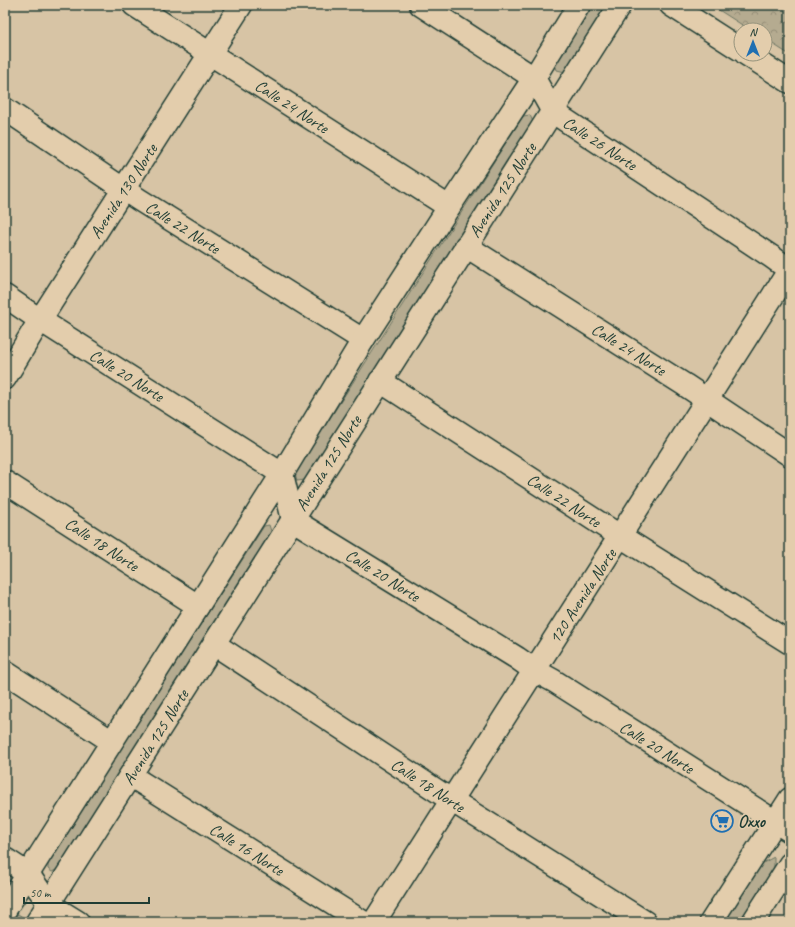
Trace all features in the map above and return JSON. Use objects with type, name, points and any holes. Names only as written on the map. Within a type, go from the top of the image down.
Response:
[{"type":"street","name":"Calle 24 Norte","points":[[134,5],[449,207]]},
{"type":"street","name":"Avenida 130 Norte","points":[[5,378],[40,320],[241,5]]},
{"type":"street","name":"Calle 26 Norte","points":[[421,5],[534,78],[553,112],[790,270]]},
{"type":"street","name":"Avenida 125 Norte","points":[[5,910],[282,474],[363,340],[534,78],[579,5]]},
{"type":"street","name":"Avenida 125 Norte","points":[[37,922],[620,5]]},
{"type":"street","points":[[671,5],[733,45]]},
{"type":"street","points":[[759,62],[790,82]]},
{"type":"street","name":"Calle 22 Norte","points":[[5,109],[138,199],[363,340]]},
{"type":"street","name":"Calle 24 Norte","points":[[466,246],[679,380],[790,455]]},
{"type":"street","name":"120 Avenida Norte","points":[[374,922],[621,536],[706,399],[790,270]]},
{"type":"street","name":"Calle 20 Norte","points":[[5,296],[40,320],[282,474]]},
{"type":"street","name":"Calle 22 Norte","points":[[380,381],[790,643]]},
{"type":"street","points":[[282,474],[293,520]]},
{"type":"street","name":"Calle 18 Norte","points":[[5,482],[198,606]]},
{"type":"street","name":"Calle 20 Norte","points":[[293,520],[517,658],[783,826]]},
{"type":"street","name":"Calle 18 Norte","points":[[214,644],[451,800],[645,922]]},
{"type":"street","points":[[5,672],[111,741]]},
{"type":"street","name":"Calle 16 Norte","points":[[131,776],[363,922]]},
{"type":"street","points":[[711,922],[783,826],[790,799]]},
{"type":"street","points":[[5,859],[28,874],[49,904],[78,922]]},
{"type":"street","points":[[753,922],[790,864]]},
{"type":"green space","points":[[593,5],[608,5],[565,72],[557,70],[555,64]]},
{"type":"green space","points":[[711,5],[790,5],[790,55],[773,44],[773,22],[738,22]]},
{"type":"green space","points":[[530,115],[533,122],[305,480],[297,481],[295,473],[523,116]]},
{"type":"green space","points":[[269,525],[271,531],[208,635],[58,869],[52,872],[48,869],[48,862],[264,526]]},
{"type":"green space","points":[[774,857],[774,871],[741,922],[724,922],[761,864]]},
{"type":"green space","points":[[18,914],[24,918],[23,922],[10,922]]},
{"type":"place","name":"Oxxo","points":[[722,821]]}]
